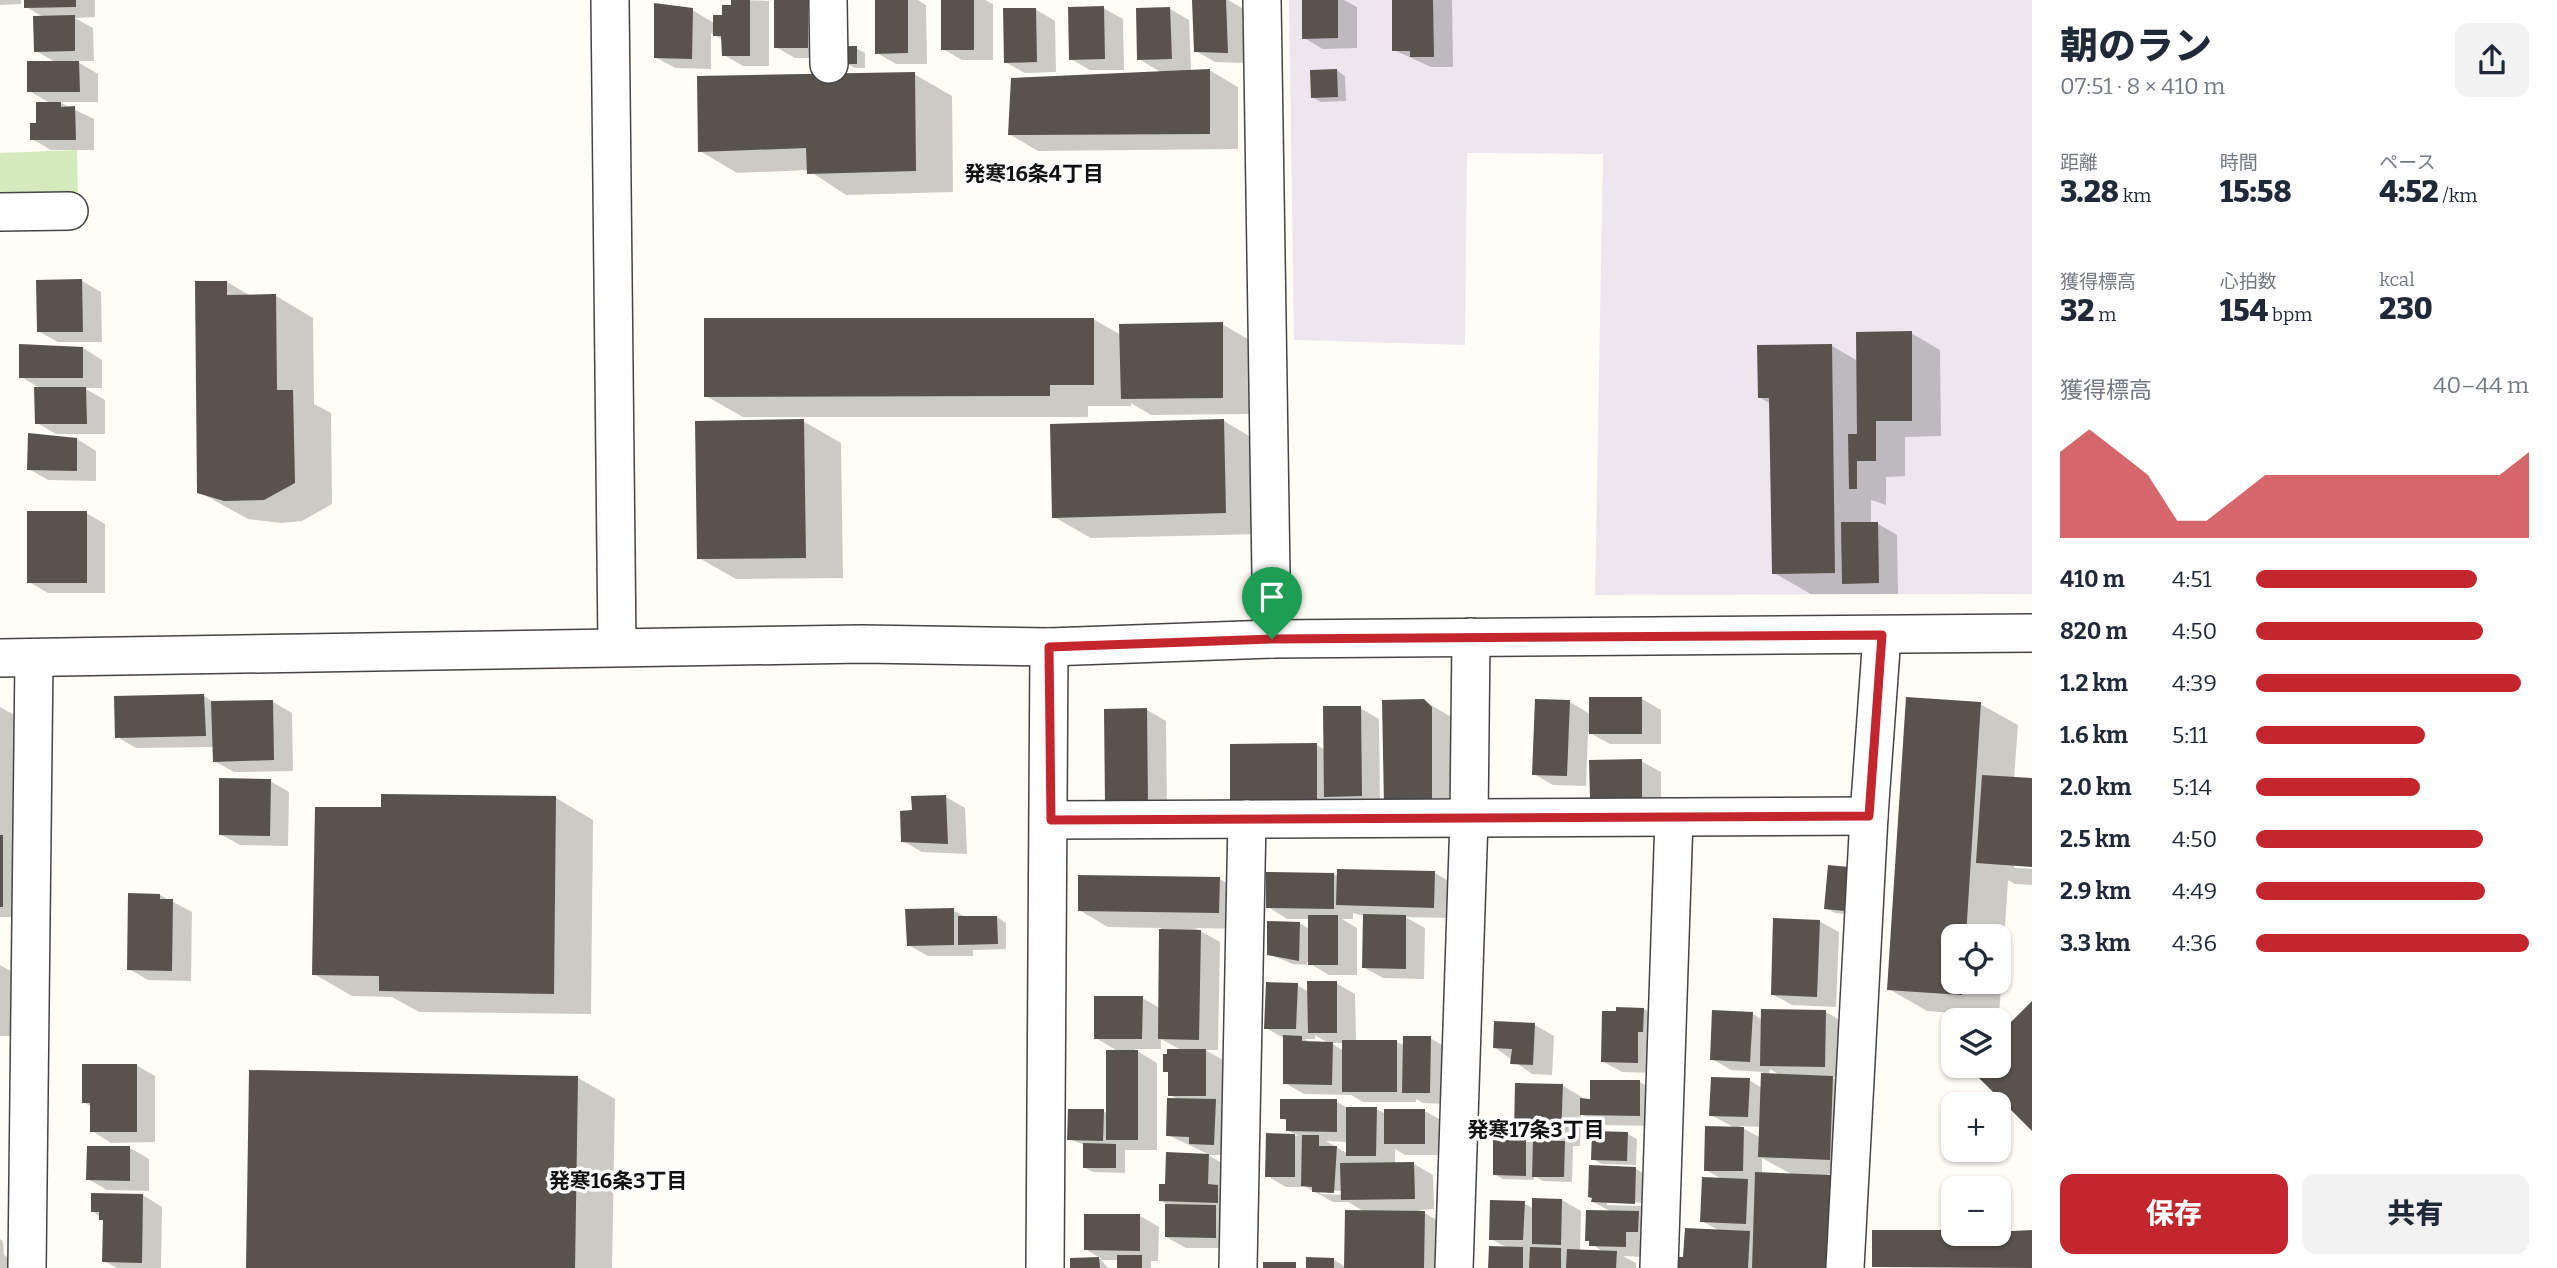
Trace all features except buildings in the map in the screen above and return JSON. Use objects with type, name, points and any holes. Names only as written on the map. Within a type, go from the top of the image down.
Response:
[{"type":"street","points":[[610,0],[617,647]]},
{"type":"street","points":[[828,0],[829,64]]},
{"type":"street","points":[[1262,0],[1272,639]]},
{"type":"street","points":[[0,212],[69,211]]},
{"type":"street","points":[[27,1268],[17,658],[617,647],[862,644],[1049,647],[1272,639],[2032,633]]},
{"type":"street","points":[[1845,1268],[1869,816],[1882,635]]},
{"type":"street","points":[[1454,1268],[1469,819],[1471,637]]},
{"type":"street","points":[[1045,1268],[1051,820],[1049,647]]},
{"type":"street","points":[[1051,820],[1869,816]]},
{"type":"street","points":[[1659,1268],[1674,818]]},
{"type":"street","points":[[1238,1268],[1247,819]]},
{"type":"shaded area","points":[[1289,0],[2032,0],[2032,594],[1595,595],[1603,154],[1467,153],[1465,345],[1294,340]]},
{"type":"green space","points":[[77,150],[78,196],[0,198],[0,153]]},
{"type":"district","name":"発寒16条4丁目","points":[[1034,174]]},
{"type":"district","name":"発寒17条3丁目","points":[[1536,1130]]},
{"type":"district","name":"発寒16条3丁目","points":[[618,1181]]},
{"type":"route","points":[[1882,635],[1869,816],[1051,820],[1049,647],[1272,639],[1882,635]]}]
